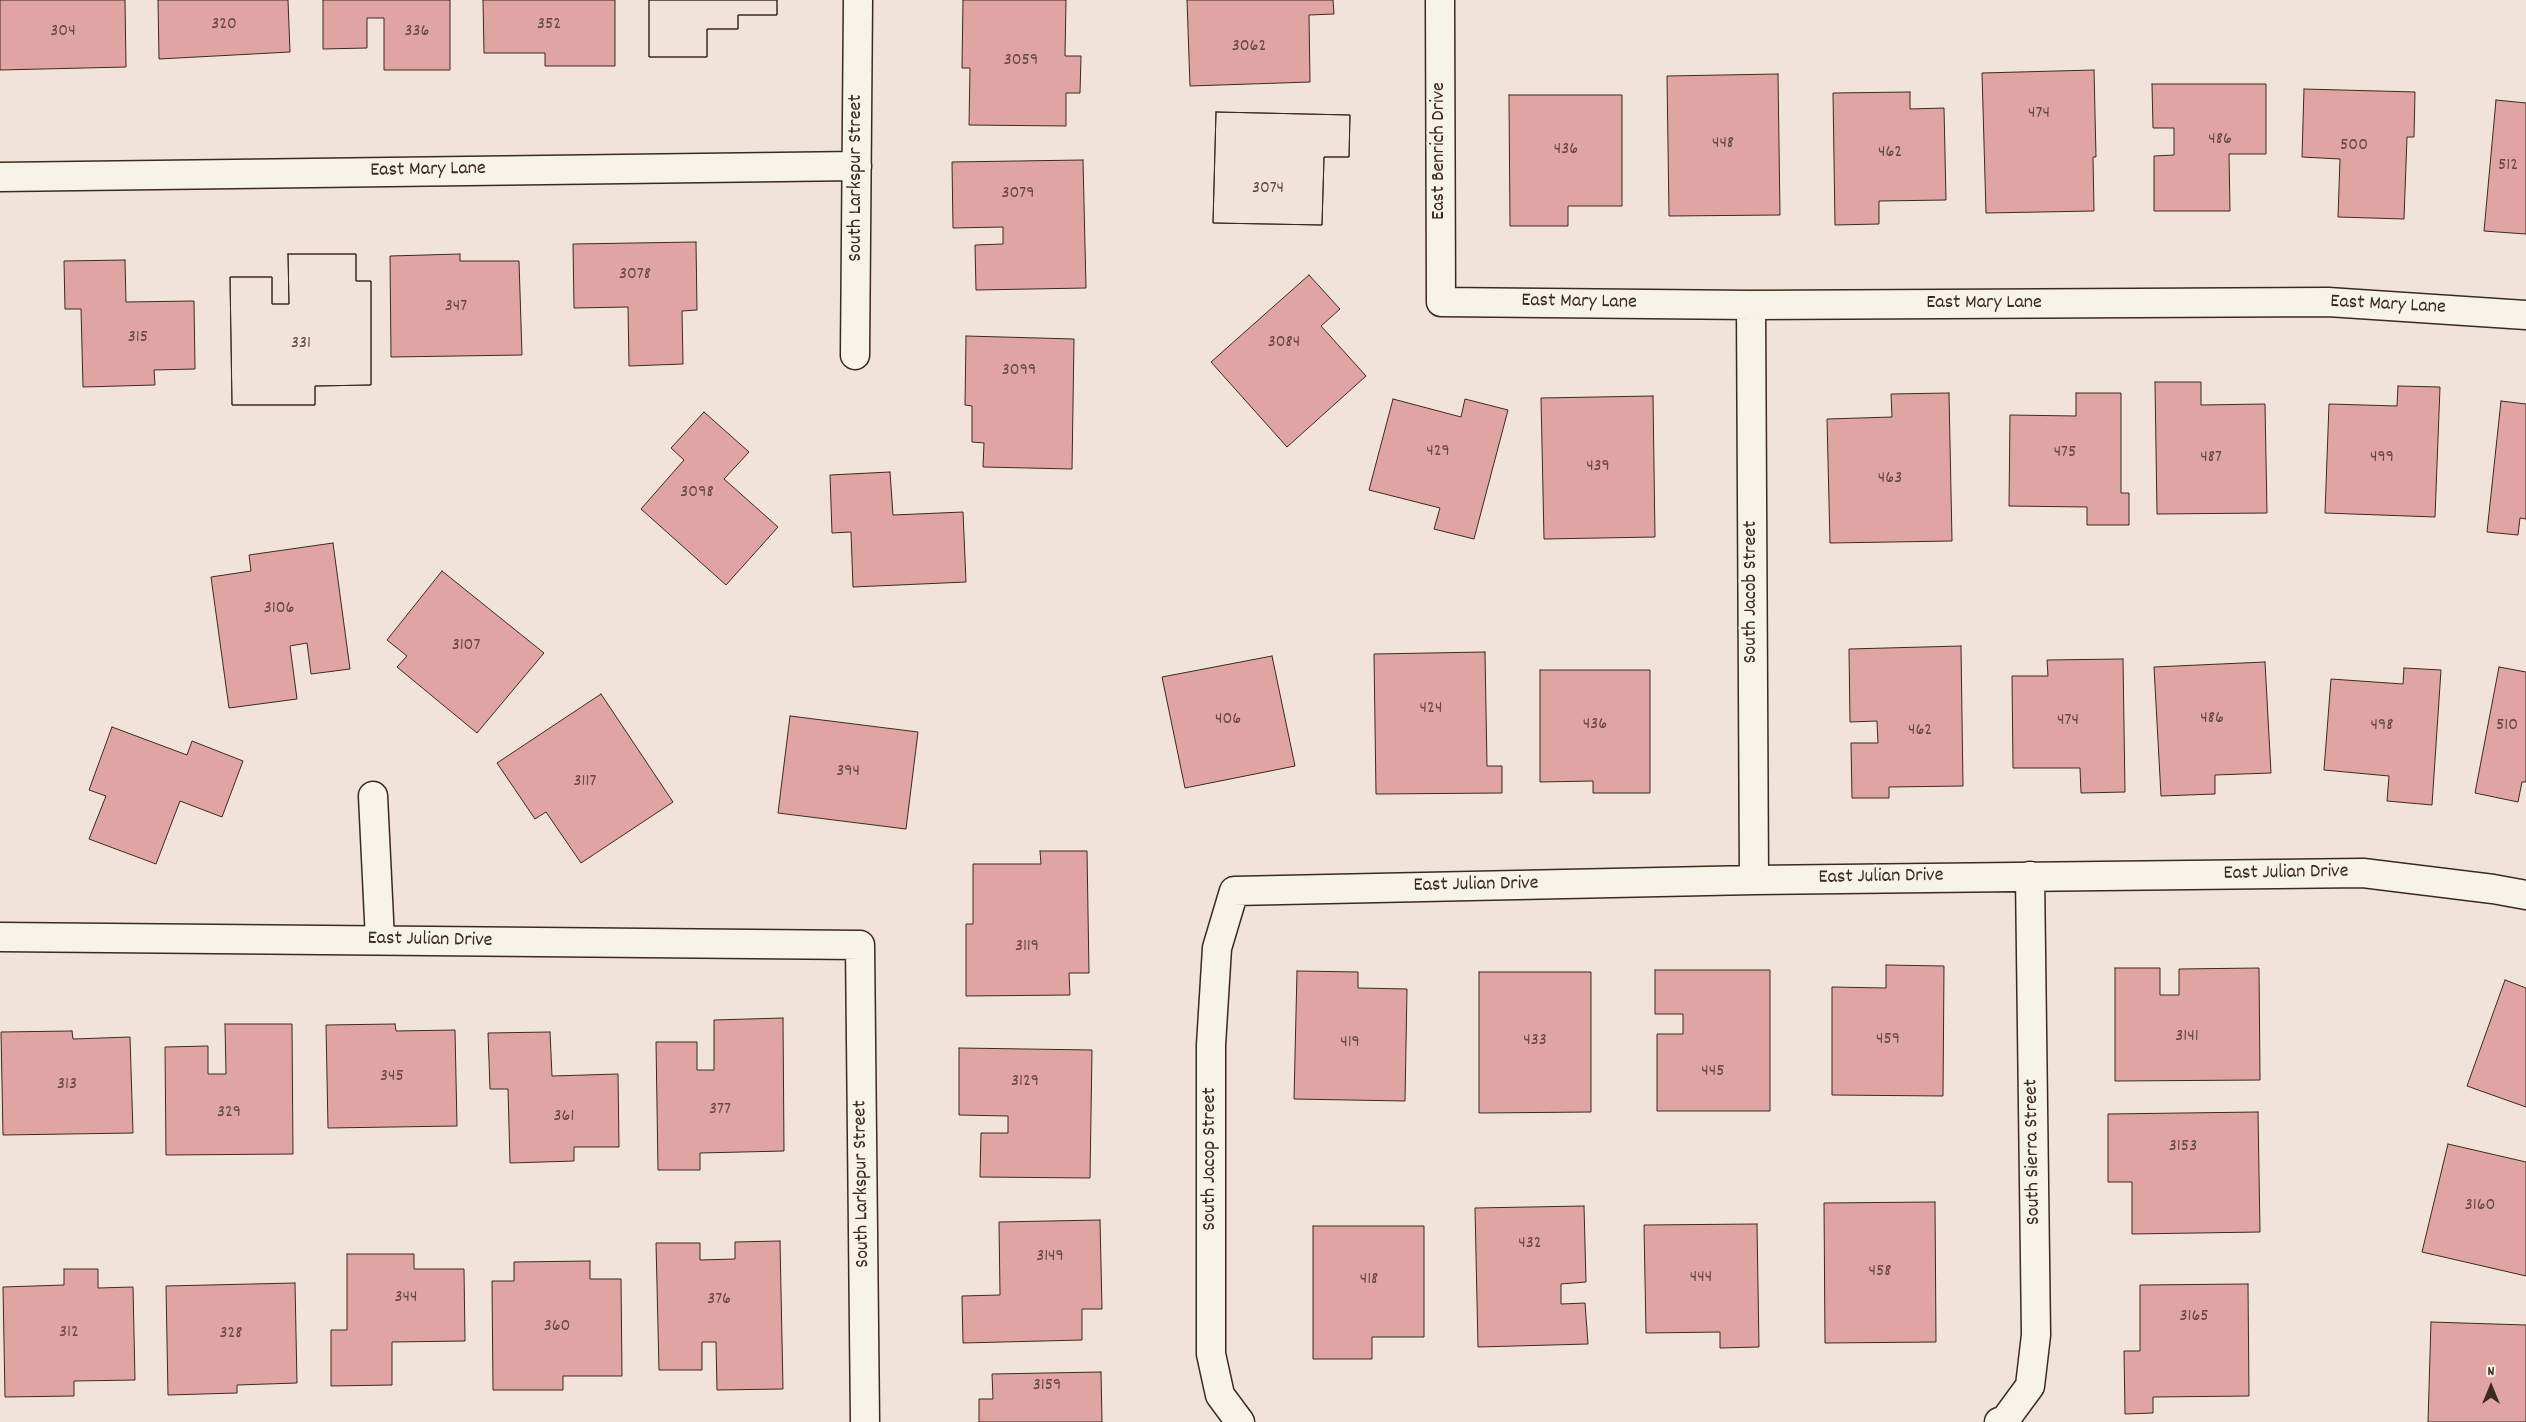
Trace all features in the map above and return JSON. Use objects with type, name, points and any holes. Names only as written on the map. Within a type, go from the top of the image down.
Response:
[{"type":"street","name":"South Larkspur Street","points":[[855,355],[858,0]]},
{"type":"street","name":"East Benrich Drive","points":[[1440,0],[1441,302]]},
{"type":"street","name":"East Mary Lane","points":[[0,177],[857,166]]},
{"type":"street","name":"East Mary Lane","points":[[1441,302],[1751,305],[2328,302],[2526,315]]},
{"type":"street","name":"South Jacob Street","points":[[1751,305],[1754,880]]},
{"type":"street","points":[[373,796],[380,940]]},
{"type":"street","name":"East Julian Drive","points":[[1234,891],[1754,880],[2363,873],[2493,889],[2526,895]]},
{"type":"street","name":"South Sierra Street","points":[[2002,1421],[2030,1386],[2036,1335],[2030,876]]},
{"type":"street","name":"South Jacop Street","points":[[1234,891],[1217,948],[1211,1045],[1211,1354],[1220,1395],[1240,1422]]},
{"type":"street","name":"East Julian Drive","points":[[0,937],[860,945]]},
{"type":"street","name":"South Larkspur Street","points":[[860,945],[865,1422]]},
{"type":"building","points":[[0,0],[125,0],[126,67],[0,70]]},
{"type":"building","points":[[158,0],[288,0],[290,52],[159,59]]},
{"type":"building","points":[[323,0],[450,0],[450,70],[384,70],[384,18],[367,18],[367,48],[323,49]]},
{"type":"building","points":[[483,0],[615,0],[615,66],[545,66],[545,53],[484,53]]},
{"type":"building","points":[[649,0],[777,0],[777,15],[738,15],[738,29],[707,29],[707,57],[649,57]]},
{"type":"building","points":[[649,0],[777,0],[777,15],[738,15],[738,29],[707,29],[707,57],[649,57]]},
{"type":"building","points":[[963,0],[1066,0],[1065,56],[1081,56],[1080,93],[1066,93],[1066,126],[969,125],[970,68],[962,68]]},
{"type":"building","points":[[1187,0],[1333,0],[1334,14],[1309,15],[1310,82],[1190,86]]},
{"type":"building","points":[[2094,70],[2096,157],[2093,157],[2094,211],[1986,213],[1982,73]]},
{"type":"building","points":[[1778,74],[1780,215],[1669,216],[1667,76]]},
{"type":"building","points":[[2152,84],[2266,84],[2266,154],[2229,154],[2230,211],[2154,211],[2154,156],[2174,155],[2174,128],[2153,128]]},
{"type":"building","points":[[2304,89],[2415,92],[2414,137],[2407,137],[2404,219],[2338,217],[2340,159],[2302,157]]},
{"type":"building","points":[[1910,92],[1910,109],[1944,108],[1946,200],[1879,201],[1879,224],[1835,225],[1833,93]]},
{"type":"building","points":[[1509,95],[1622,95],[1622,206],[1568,206],[1568,226],[1510,226]]},
{"type":"building","points":[[2496,100],[2526,103],[2526,234],[2484,231]]},
{"type":"building","points":[[1216,112],[1350,115],[1349,157],[1324,157],[1322,225],[1213,223]]},
{"type":"building","points":[[1216,112],[1350,115],[1349,157],[1324,157],[1322,225],[1213,223]]},
{"type":"building","points":[[1083,160],[1086,288],[976,290],[975,245],[1003,244],[1003,227],[953,228],[952,162]]},
{"type":"building","points":[[696,242],[697,310],[682,311],[683,364],[629,366],[628,307],[574,308],[573,244]]},
{"type":"building","points":[[288,254],[356,254],[356,281],[371,281],[371,385],[315,386],[315,405],[232,405],[230,277],[272,277],[272,304],[289,304]]},
{"type":"building","points":[[288,254],[356,254],[356,281],[371,281],[371,385],[315,386],[315,405],[232,405],[230,277],[272,277],[272,304],[289,304]]},
{"type":"building","points":[[460,254],[460,261],[519,261],[522,355],[391,357],[390,256]]},
{"type":"building","points":[[125,260],[126,302],[194,301],[195,369],[154,370],[155,385],[83,387],[81,309],[65,309],[64,261]]},
{"type":"building","points":[[1309,275],[1340,309],[1321,326],[1366,376],[1287,447],[1211,362]]},
{"type":"building","points":[[966,336],[1074,339],[1072,469],[983,467],[984,443],[972,442],[972,406],[965,405]]},
{"type":"building","points":[[2155,382],[2201,382],[2201,405],[2265,404],[2267,513],[2157,514]]},
{"type":"building","points":[[2398,386],[2440,387],[2435,517],[2325,513],[2329,404],[2397,406]]},
{"type":"building","points":[[1949,393],[1952,541],[1830,543],[1827,419],[1892,417],[1891,394]]},
{"type":"building","points":[[2076,393],[2121,393],[2121,493],[2129,493],[2129,525],[2087,525],[2087,507],[2009,506],[2010,415],[2076,416]]},
{"type":"building","points":[[1653,396],[1655,537],[1544,539],[1541,398]]},
{"type":"building","points":[[1393,399],[1461,417],[1465,399],[1508,410],[1474,539],[1434,529],[1440,508],[1369,490]]},
{"type":"building","points":[[2501,401],[2526,404],[2526,519],[2520,518],[2518,535],[2487,532]]},
{"type":"building","points":[[704,412],[749,452],[724,479],[778,527],[726,585],[641,509],[684,460],[671,448]]},
{"type":"building","points":[[890,472],[893,515],[963,512],[966,582],[853,587],[851,532],[832,533],[830,475]]},
{"type":"building","points":[[333,543],[350,669],[311,674],[307,643],[290,646],[297,699],[229,708],[211,577],[251,571],[249,555]]},
{"type":"building","points":[[442,571],[544,653],[477,733],[397,667],[407,656],[387,640]]},
{"type":"building","points":[[1961,646],[1963,786],[1889,787],[1889,798],[1852,798],[1851,743],[1878,743],[1877,721],[1850,722],[1849,649]]},
{"type":"building","points":[[1485,652],[1487,766],[1502,766],[1502,793],[1376,794],[1374,654]]},
{"type":"building","points":[[1272,656],[1295,766],[1185,788],[1162,677]]},
{"type":"building","points":[[2123,659],[2125,792],[2081,793],[2080,768],[2013,768],[2012,676],[2048,676],[2047,660]]},
{"type":"building","points":[[2265,662],[2271,773],[2215,775],[2215,794],[2161,796],[2154,667]]},
{"type":"building","points":[[2499,667],[2526,672],[2526,782],[2522,782],[2518,802],[2475,793]]},
{"type":"building","points":[[2404,668],[2441,670],[2432,805],[2387,801],[2389,776],[2324,770],[2331,679],[2403,684]]},
{"type":"building","points":[[1540,670],[1650,670],[1650,793],[1593,793],[1593,781],[1540,782]]},
{"type":"building","points":[[601,694],[673,802],[581,863],[546,812],[535,819],[497,763]]},
{"type":"building","points":[[790,716],[918,732],[906,829],[778,813]]},
{"type":"building","points":[[112,727],[187,755],[192,741],[243,761],[222,817],[180,801],[156,864],[89,839],[106,796],[89,790]]},
{"type":"building","points":[[1040,851],[1087,851],[1089,973],[1069,973],[1070,995],[966,996],[966,924],[973,924],[973,864],[1041,864]]},
{"type":"building","points":[[1886,965],[1944,966],[1943,1096],[1832,1095],[1832,987],[1886,988]]},
{"type":"building","points":[[2115,968],[2160,968],[2160,995],[2179,995],[2179,969],[2259,968],[2260,1080],[2115,1081]]},
{"type":"building","points":[[1655,970],[1770,970],[1770,1111],[1657,1111],[1657,1034],[1683,1034],[1683,1014],[1655,1014]]},
{"type":"building","points":[[1297,971],[1358,972],[1358,988],[1407,989],[1405,1101],[1294,1099]]},
{"type":"building","points":[[1479,972],[1591,972],[1591,1112],[1479,1113]]},
{"type":"building","points":[[2505,980],[2526,988],[2526,1107],[2467,1086]]},
{"type":"building","points":[[783,1018],[784,1151],[700,1153],[700,1170],[658,1170],[656,1042],[697,1042],[697,1070],[714,1070],[714,1020]]},
{"type":"building","points":[[225,1024],[292,1024],[293,1154],[166,1155],[165,1047],[208,1046],[208,1074],[226,1074]]},
{"type":"building","points":[[395,1024],[396,1031],[455,1030],[457,1126],[328,1128],[326,1025]]},
{"type":"building","points":[[72,1031],[73,1039],[130,1037],[133,1133],[3,1135],[1,1032]]},
{"type":"building","points":[[550,1032],[552,1076],[618,1074],[619,1147],[574,1147],[574,1161],[510,1163],[508,1089],[490,1089],[488,1033]]},
{"type":"building","points":[[959,1048],[1092,1050],[1090,1178],[980,1177],[981,1133],[1008,1133],[1008,1116],[959,1115]]},
{"type":"building","points":[[2258,1112],[2260,1232],[2132,1234],[2132,1182],[2108,1182],[2108,1114]]},
{"type":"building","points":[[2448,1144],[2526,1162],[2526,1276],[2422,1252]]},
{"type":"building","points":[[1935,1202],[1936,1342],[1825,1343],[1824,1203]]},
{"type":"building","points":[[1584,1206],[1586,1282],[1561,1284],[1561,1304],[1585,1303],[1588,1344],[1478,1347],[1475,1208]]},
{"type":"building","points":[[1100,1220],[1102,1309],[1082,1309],[1082,1340],[963,1343],[962,1296],[1000,1295],[999,1222]]},
{"type":"building","points":[[1757,1224],[1759,1347],[1720,1348],[1720,1332],[1646,1333],[1644,1225]]},
{"type":"building","points":[[1313,1226],[1424,1226],[1424,1337],[1372,1337],[1372,1359],[1313,1359]]},
{"type":"building","points":[[780,1241],[783,1389],[717,1390],[716,1342],[702,1342],[702,1370],[659,1370],[656,1243],[700,1243],[700,1260],[735,1259],[735,1242]]},
{"type":"building","points":[[347,1254],[414,1254],[414,1269],[464,1269],[465,1341],[392,1342],[392,1385],[331,1386],[331,1330],[347,1330]]},
{"type":"building","points":[[590,1261],[590,1279],[621,1279],[622,1376],[563,1376],[563,1390],[493,1390],[492,1281],[514,1281],[514,1262]]},
{"type":"building","points":[[64,1269],[98,1269],[98,1288],[133,1287],[135,1380],[74,1381],[74,1396],[5,1397],[3,1287],[64,1285]]},
{"type":"building","points":[[295,1283],[297,1383],[237,1385],[237,1393],[168,1395],[166,1286]]},
{"type":"building","points":[[2248,1284],[2249,1396],[2153,1397],[2153,1413],[2125,1414],[2124,1351],[2140,1351],[2140,1285]]},
{"type":"building","points":[[2431,1322],[2526,1325],[2526,1422],[2428,1422]]},
{"type":"building","points":[[1101,1372],[1102,1422],[979,1422],[979,1399],[993,1399],[992,1374]]}]
